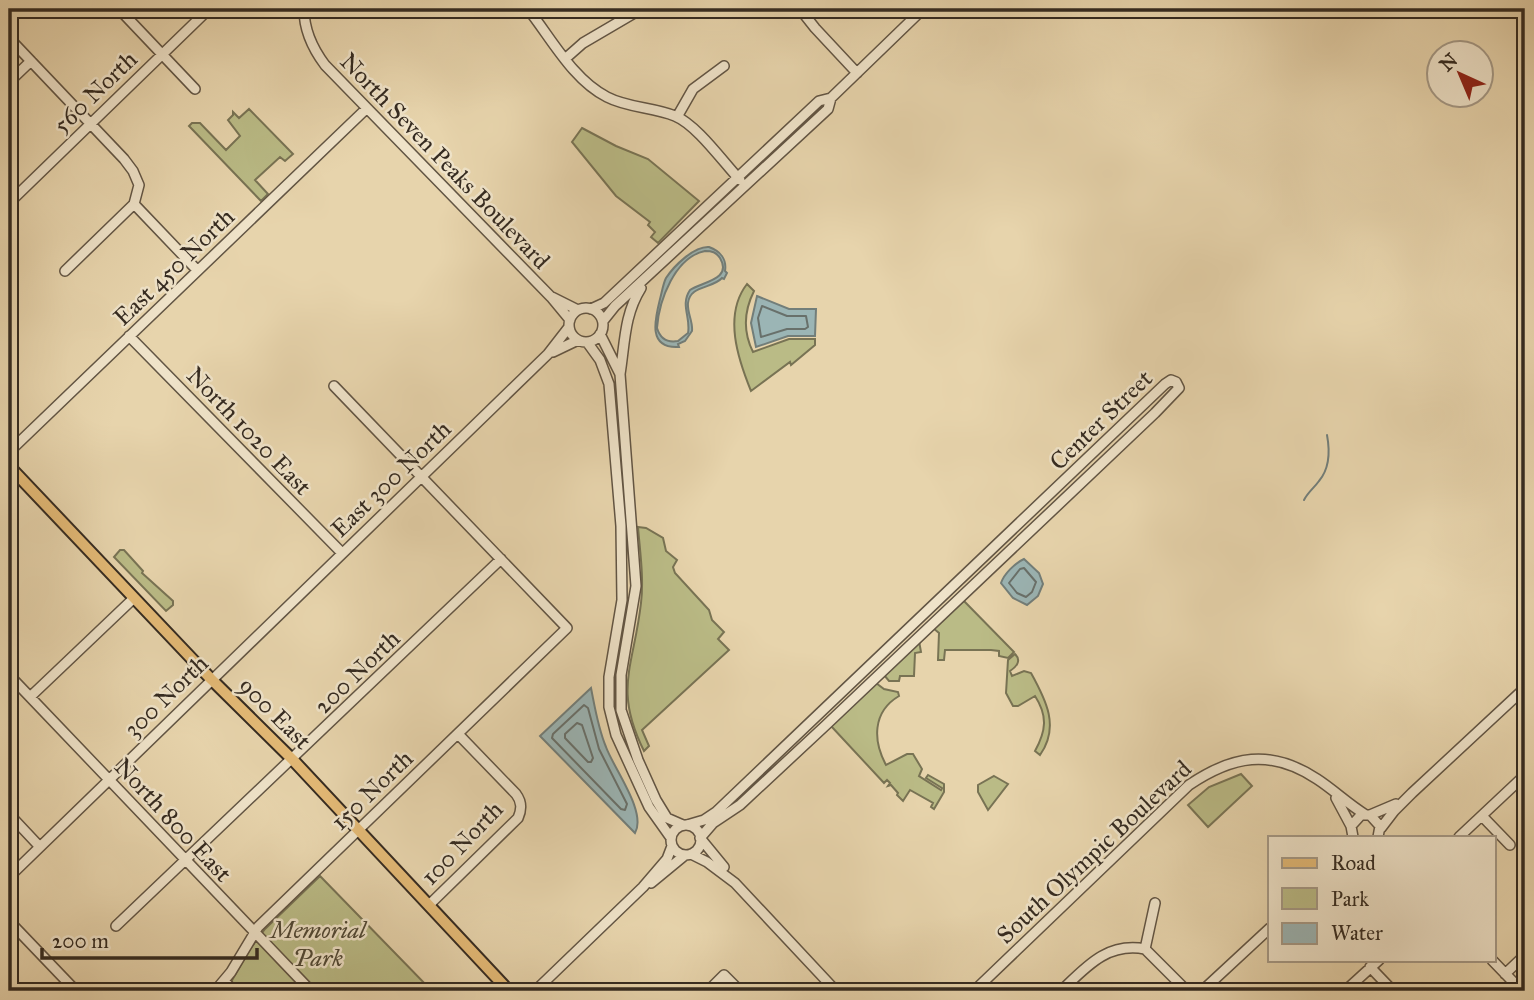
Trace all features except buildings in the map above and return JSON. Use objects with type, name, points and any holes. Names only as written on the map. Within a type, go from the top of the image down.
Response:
[{"type":"main road","name":"900 East","points":[[9,466],[293,760],[509,991]]},
{"type":"street","points":[[119,9],[195,89]]},
{"type":"street","name":"560 North","points":[[9,203],[209,9]]},
{"type":"street","name":"North Seven Peaks Boulevard","points":[[304,9],[308,33],[316,54],[366,109],[551,297],[569,323]]},
{"type":"street","points":[[528,9],[575,71],[607,97],[677,117],[693,129],[746,187]]},
{"type":"street","points":[[566,58],[583,43],[641,9]]},
{"type":"street","points":[[800,9],[857,73]]},
{"type":"street","points":[[582,341],[593,341],[600,334],[603,321],[615,306],[828,109],[831,98],[923,9]]},
{"type":"street","points":[[9,38],[134,171],[139,185],[134,204],[65,271]]},
{"type":"street","points":[[9,82],[31,61]]},
{"type":"street","points":[[677,117],[692,89],[724,66]]},
{"type":"street","points":[[735,883],[707,862],[677,852],[649,807],[616,735],[609,707],[609,677],[622,600],[621,526],[609,384],[600,359],[573,336],[569,323],[579,310],[592,309],[604,303],[819,100],[831,98]]},
{"type":"street","name":"East 450 North","points":[[9,452],[366,109]]},
{"type":"street","points":[[134,204],[197,270]]},
{"type":"street","points":[[648,278],[634,299],[627,319],[620,374],[636,586],[621,675],[621,710],[638,760],[667,818],[695,828],[735,883],[836,991]]},
{"type":"street","name":"North Seven Peaks Boulevard","points":[[551,297],[579,310]]},
{"type":"street","points":[[592,309],[603,321]]},
{"type":"street","name":"East 300 North","points":[[261,630],[548,354],[569,323]]},
{"type":"street","points":[[600,334],[620,374]]},
{"type":"street","name":"North 1020 East","points":[[129,336],[342,553]]},
{"type":"street","name":"East 300 North","points":[[548,354],[582,341]]},
{"type":"street","name":"Center Street","points":[[685,825],[710,816],[1145,403],[1171,380],[1176,382],[1179,388],[1155,413],[821,730],[736,808],[713,824],[701,839]]},
{"type":"street","points":[[334,386],[501,559]]},
{"type":"street","points":[[1145,403],[1155,413]]},
{"type":"street","points":[[1129,419],[1138,428]]},
{"type":"street","points":[[1016,527],[1025,537]]},
{"type":"street","name":"150 North","points":[[215,991],[254,933],[567,628],[501,559]]},
{"type":"street","name":"200 North","points":[[116,926],[501,559]]},
{"type":"street","points":[[30,697],[134,598]]},
{"type":"street","points":[[930,609],[939,618]]},
{"type":"street","name":"300 North","points":[[9,877],[261,630]]},
{"type":"street","points":[[875,660],[884,670]]},
{"type":"street","name":"North 800 East","points":[[9,675],[311,991]]},
{"type":"street","points":[[1380,834],[1394,811],[1525,688]]},
{"type":"street","points":[[812,720],[821,730]]},
{"type":"street","name":"100 North","points":[[429,905],[518,818],[521,808],[516,794],[458,734]]},
{"type":"street","name":"South Olympic Boulevard","points":[[974,991],[1189,785],[1208,772],[1238,761],[1278,761],[1306,772],[1345,802],[1378,821],[1380,834]]},
{"type":"street","points":[[1460,836],[1525,775]]},
{"type":"street","points":[[749,780],[757,789]]},
{"type":"street","name":"South Olympic Boulevard","points":[[1328,787],[1345,811],[1351,833]]},
{"type":"street","points":[[1351,833],[1356,818],[1393,806],[1412,793]]},
{"type":"street","points":[[9,814],[40,847]]},
{"type":"street","points":[[1482,816],[1510,845]]},
{"type":"street","points":[[535,991],[643,887],[667,859],[675,830],[685,825]]},
{"type":"street","points":[[643,887],[698,848],[701,839]]},
{"type":"street","points":[[1144,949],[1155,903]]},
{"type":"street","points":[[9,921],[72,990]]},
{"type":"street","points":[[1202,991],[1268,930]]},
{"type":"street","points":[[1061,991],[1100,955],[1120,948],[1144,949],[1187,991]]},
{"type":"street","points":[[1505,974],[1525,955]]},
{"type":"street","points":[[1345,991],[1376,962]]},
{"type":"street","points":[[1494,962],[1522,991]]},
{"type":"street","points":[[1370,967],[1393,991]]},
{"type":"street","points":[[708,991],[724,975],[740,991]]},
{"type":"street","points":[[224,981],[234,991]]},
{"type":"green space","points":[[249,109],[293,154],[285,161],[280,157],[255,180],[268,194],[261,201],[189,126],[192,123],[200,123],[226,150],[240,136],[228,120],[233,112],[239,118]]},
{"type":"green space","points":[[582,128],[648,159],[699,201],[658,243],[651,237],[655,232],[648,225],[650,222],[616,196],[572,142]]},
{"type":"green space","points":[[747,284],[754,291],[746,321],[753,352],[789,339],[815,339],[815,345],[791,365],[790,362],[751,391],[738,351],[734,323],[740,296]]},
{"type":"green space","points":[[638,527],[646,528],[663,538],[666,551],[677,560],[673,567],[675,573],[709,610],[712,620],[724,632],[718,639],[729,650],[642,730],[649,746],[644,751],[629,711],[628,694],[628,677],[642,594]]},
{"type":"green space","points":[[120,550],[124,550],[142,573],[173,601],[173,605],[166,611],[114,557]]},
{"type":"green space","points":[[963,600],[1014,652],[1008,658],[999,656],[999,651],[945,650],[944,660],[938,660],[939,633],[933,628]]},
{"type":"green space","points":[[919,641],[921,652],[915,653],[914,676],[900,676],[899,681],[889,681],[884,675]]},
{"type":"green space","points":[[1015,654],[1018,661],[1010,671],[1012,676],[1024,671],[1031,673],[1049,714],[1049,734],[1040,755],[1035,751],[1044,724],[1039,703],[1035,696],[1013,706],[1006,693],[1008,660]]},
{"type":"green space","points":[[876,683],[884,689],[898,692],[899,696],[884,710],[877,728],[879,746],[886,765],[907,754],[913,754],[922,769],[919,776],[941,790],[942,788],[926,778],[928,775],[944,784],[944,792],[934,809],[931,807],[933,803],[910,790],[903,801],[891,785],[888,786],[890,783],[887,780],[884,783],[831,726]]},
{"type":"green space","points":[[1241,774],[1252,786],[1208,827],[1188,805],[1209,787]]},
{"type":"green space","points":[[994,776],[1008,784],[988,810],[978,792],[978,785]]},
{"type":"green space","name":"Memorial Park","points":[[320,876],[432,991],[240,991],[231,982],[265,929]]},
{"type":"water","points":[[709,247],[719,253],[724,259],[727,273],[724,279],[693,293],[688,303],[692,331],[685,341],[678,344],[679,347],[669,346],[658,338],[655,324],[664,283],[679,263],[691,253]],"holes":[[[705,251],[715,253],[720,258],[722,271],[714,279],[690,290],[686,301],[688,333],[678,341],[667,340],[660,335],[657,328],[661,305],[670,281],[685,262]]]},
{"type":"water","points":[[757,296],[789,309],[816,309],[815,336],[788,336],[756,347],[751,323]]},
{"type":"water","points":[[1024,559],[1039,573],[1043,584],[1038,596],[1027,605],[1013,598],[1001,583],[1010,569]]},
{"type":"water","points":[[591,688],[603,740],[637,814],[635,833],[540,736]]},
{"type":"waterway","points":[[1304,500],[1325,471],[1329,453],[1327,435]]}]
